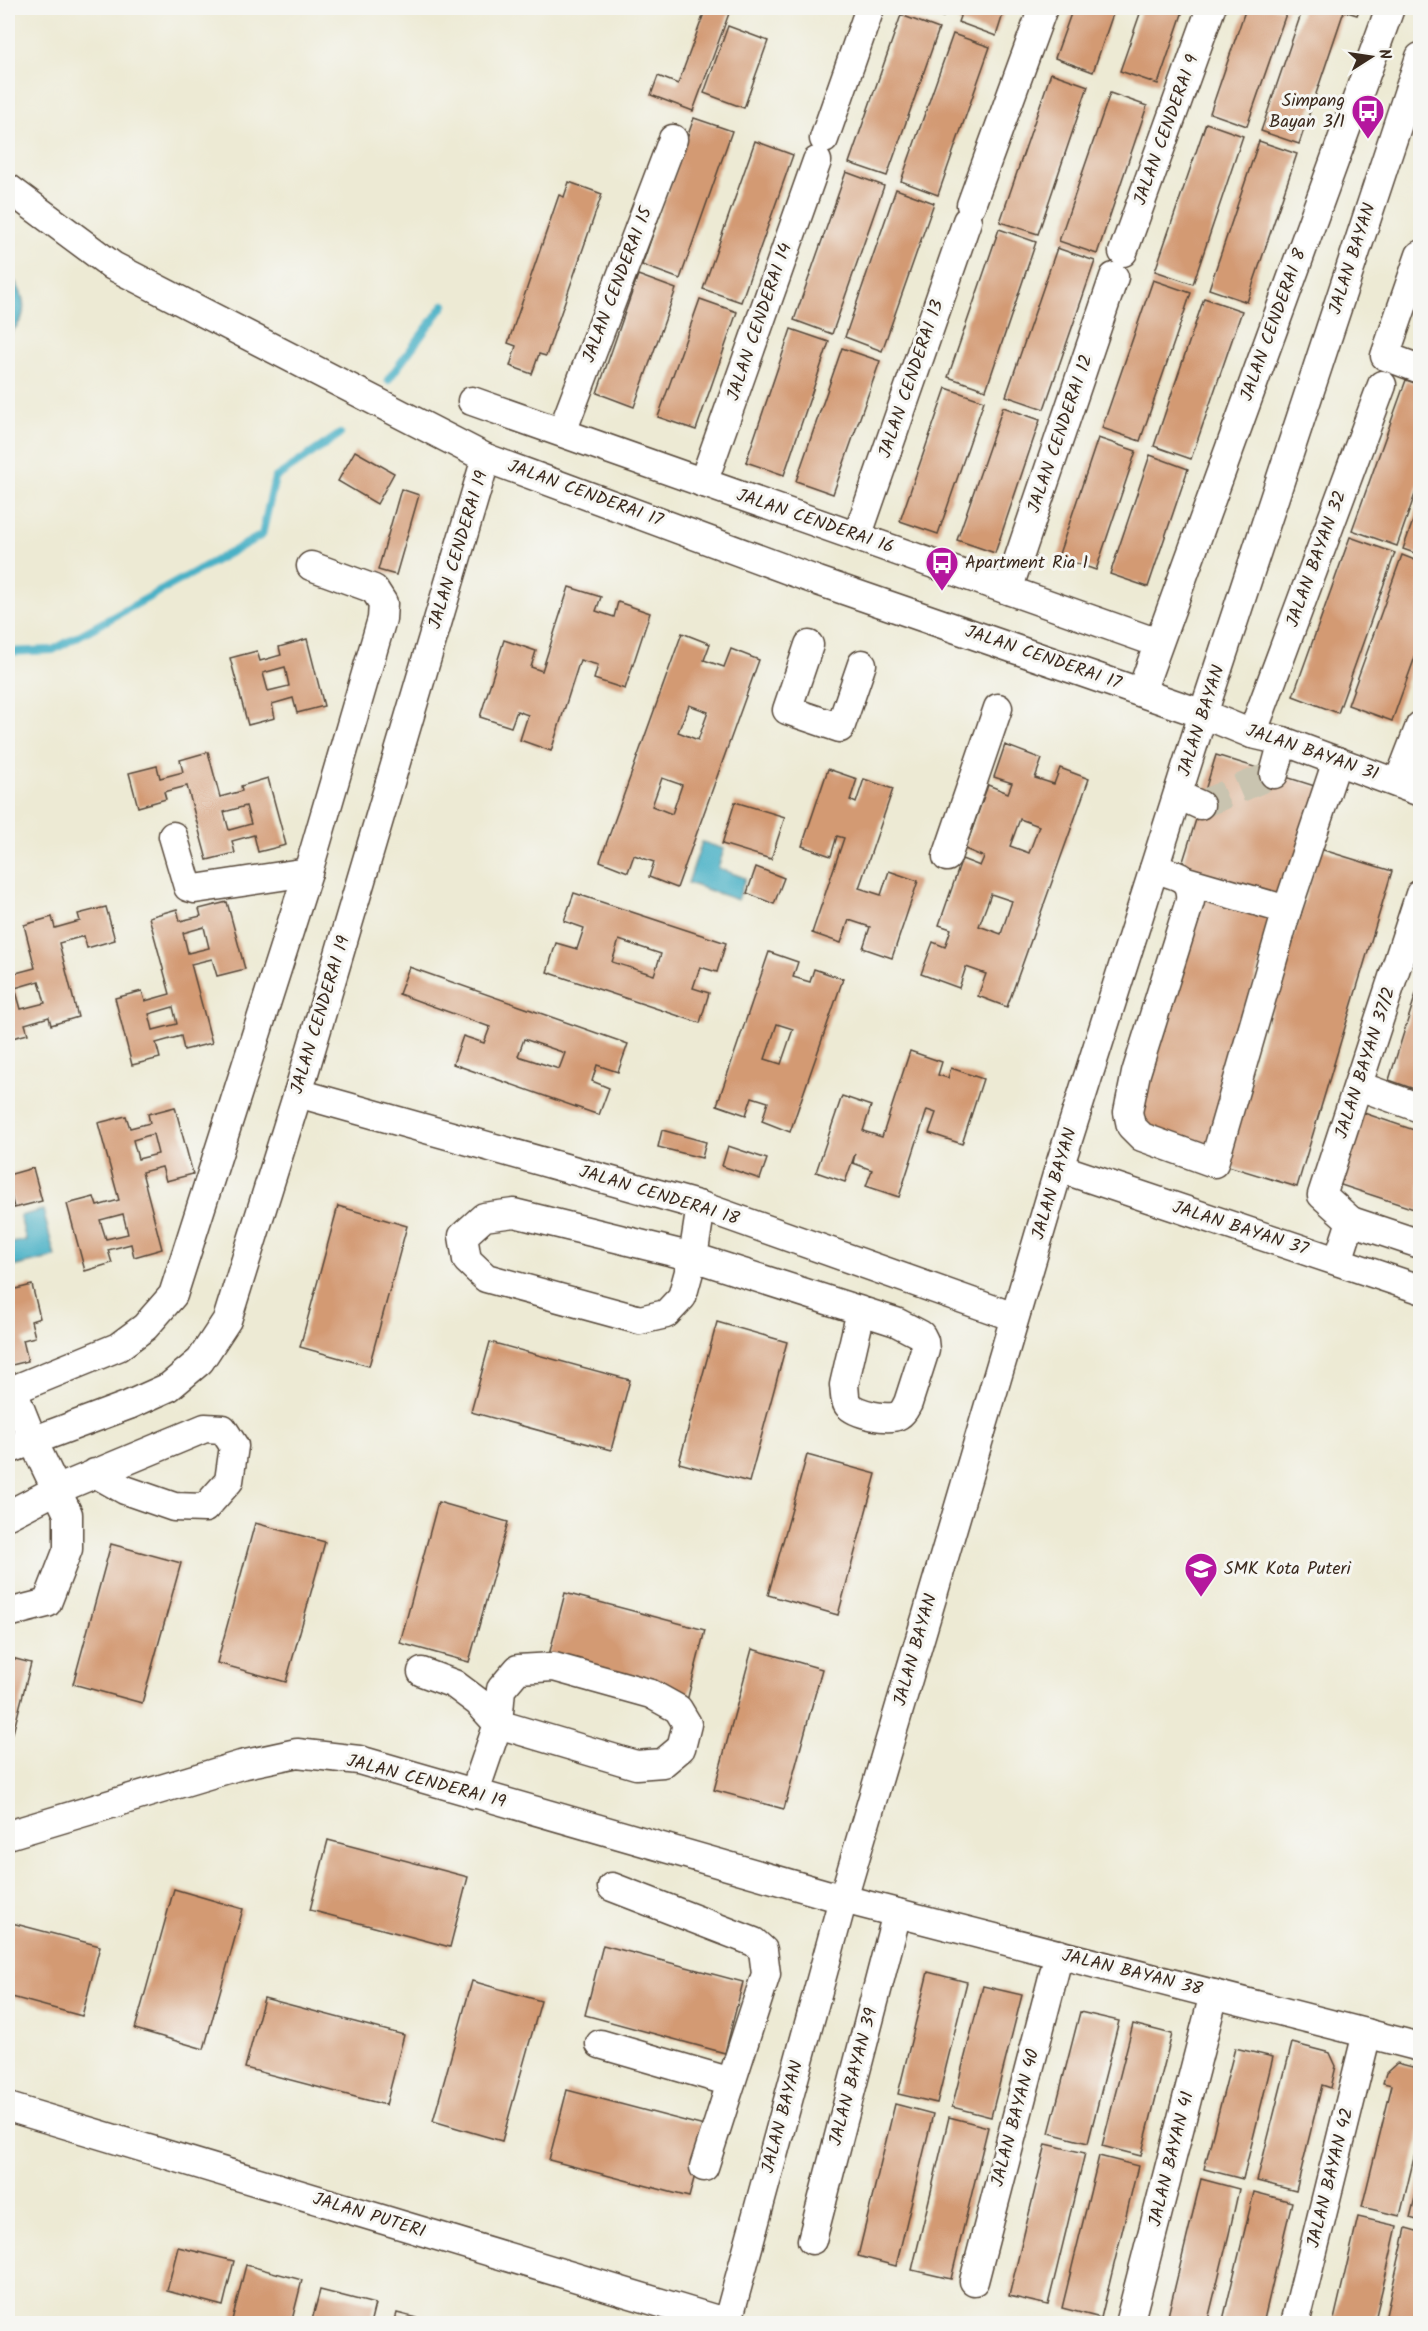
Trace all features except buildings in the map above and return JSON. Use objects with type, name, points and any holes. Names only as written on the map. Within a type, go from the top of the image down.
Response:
[{"type":"street","name":"JALAN CENDERAI 14","points":[[704,483],[870,8]]},
{"type":"street","name":"JALAN CENDERAI 13","points":[[857,537],[1042,8]]},
{"type":"street","name":"JALAN CENDERAI 9","points":[[1119,265],[1211,8]]},
{"type":"street","name":"JALAN CENDERAI 8","points":[[1141,692],[1390,8]]},
{"type":"street","name":"JALAN BAYAN","points":[[729,2323],[843,1899],[1059,1168],[1154,869],[1189,800],[1203,714],[1410,119],[1420,57]]},
{"type":"street","name":"JALAN CENDERAI 15","points":[[562,432],[673,139]]},
{"type":"street","name":"JALAN CENDERAI 17","points":[[8,188],[112,266],[486,458],[818,581],[1203,714]]},
{"type":"street","points":[[1420,255],[1385,356],[1420,369]]},
{"type":"street","name":"JALAN CENDERAI 12","points":[[1008,590],[1119,265]]},
{"type":"street","name":"JALAN BAYAN 32","points":[[1252,734],[1382,384]]},
{"type":"street","name":"JALAN CENDERAI 16","points":[[472,401],[1158,643]]},
{"type":"street","name":"JALAN CENDERAI 19","points":[[20,1445],[169,1387],[200,1361],[227,1320],[298,1093],[486,458]]},
{"type":"street","points":[[8,1613],[46,1603],[68,1549],[68,1514],[56,1490],[20,1445],[10,1391],[118,1347],[145,1327],[173,1295],[308,872],[382,619],[383,603],[374,589],[311,566]]},
{"type":"street","points":[[809,645],[787,710],[840,728],[862,664]]},
{"type":"street","points":[[947,857],[998,708]]},
{"type":"street","name":"JALAN BAYAN 31","points":[[1203,714],[1252,734],[1282,741],[1409,787]]},
{"type":"street","points":[[1409,787],[1420,726]]},
{"type":"street","points":[[1274,774],[1282,741]]},
{"type":"street","points":[[1186,880],[1191,889],[1190,901],[1136,1073],[1128,1112],[1131,1126],[1142,1137],[1214,1163],[1287,910],[1337,761]]},
{"type":"street","points":[[173,836],[188,887],[195,889],[308,872]]},
{"type":"street","points":[[1154,869],[1287,910]]},
{"type":"street","name":"JALAN BAYAN 37/2","points":[[1351,1221],[1322,1195],[1420,894]]},
{"type":"street","points":[[1359,1086],[1420,1108]]},
{"type":"street","name":"JALAN CENDERAI 18","points":[[298,1093],[701,1206],[1014,1317]]},
{"type":"street","name":"JALAN BAYAN 37","points":[[1059,1168],[1420,1289]]},
{"type":"street","points":[[701,1206],[693,1257],[682,1297],[666,1314],[640,1320],[486,1278],[467,1260],[463,1236],[484,1217],[514,1213],[693,1257],[861,1311]]},
{"type":"street","points":[[1338,1262],[1351,1221],[1420,1244]]},
{"type":"street","points":[[8,1515],[95,1473]]},
{"type":"street","points":[[422,1672],[454,1684],[478,1702],[498,1724],[636,1765],[663,1763],[681,1748],[687,1724],[678,1710],[651,1694],[554,1667],[518,1669],[501,1689],[498,1724],[474,1794]]},
{"type":"street","name":"JALAN CENDERAI 19","points":[[8,1835],[241,1765],[297,1753],[359,1760],[843,1899]]},
{"type":"street","points":[[612,1887],[754,1942],[763,1950],[766,1974],[704,2167]]},
{"type":"street","name":"JALAN BAYAN 38","points":[[843,1899],[1420,2047]]},
{"type":"street","name":"JALAN BAYAN 39","points":[[812,2240],[897,1913]]},
{"type":"street","name":"JALAN BAYAN 40","points":[[974,2281],[1059,1954]]},
{"type":"street","name":"JALAN BAYAN 41","points":[[1129,2324],[1214,1994]]},
{"type":"street","name":"JALAN BAYAN 42","points":[[1295,2324],[1367,2033]]},
{"type":"street","points":[[600,2044],[731,2082]]},
{"type":"street","name":"JALAN PUTERI","points":[[8,2108],[729,2323]]},
{"type":"water","points":[[8,274],[19,288],[23,299],[23,311],[21,320],[8,337]]},
{"type":"water","points":[[702,842],[724,849],[718,868],[745,878],[738,900],[688,883]]},
{"type":"water","points":[[43,1210],[55,1257],[12,1267],[8,1244],[26,1240],[20,1216]]},
{"type":"waterway","points":[[388,380],[444,305]]},
{"type":"waterway","points":[[8,652],[53,650],[262,535],[275,478],[340,434]]},
{"type":"tunnel","points":[[1200,805],[1274,774]]},
{"type":"place","name":"Simpang Bayan 3/1","points":[[1368,140]]},
{"type":"place","name":"Apartment Ria 1","points":[[942,592]]},
{"type":"place","name":"SMK Kota Puteri","points":[[1201,1598]]}]
